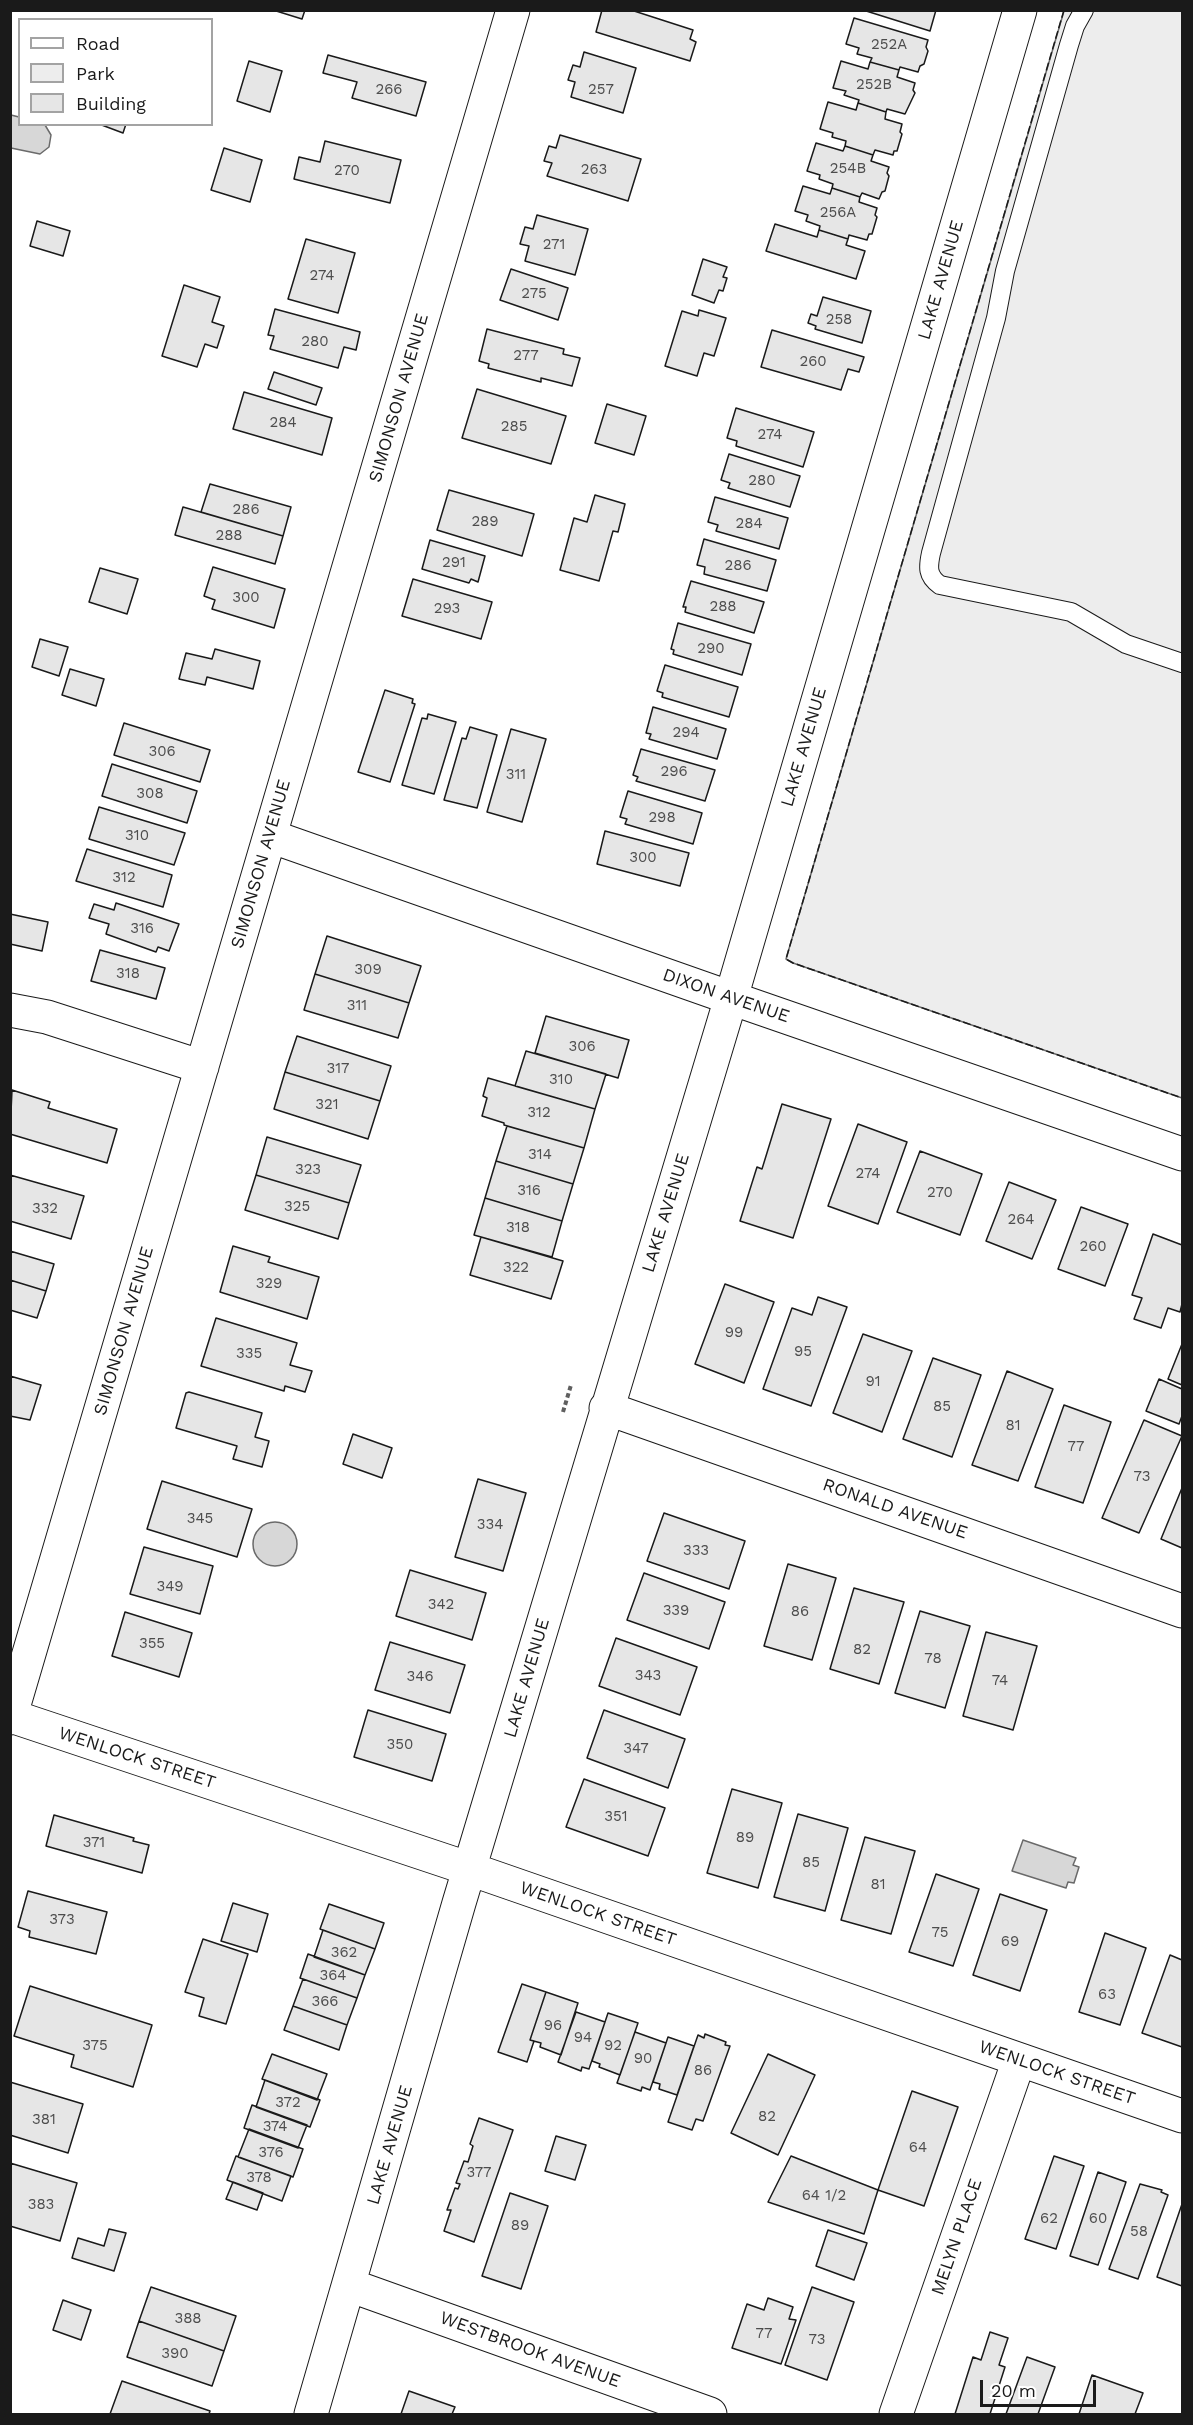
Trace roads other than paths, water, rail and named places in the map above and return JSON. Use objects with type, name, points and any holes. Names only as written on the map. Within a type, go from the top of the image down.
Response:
[{"type":"street","name":"SIMONSON AVENUE","points":[[11,1717],[513,10]]},
{"type":"street","name":"LAKE AVENUE","points":[[311,2415],[470,1869],[730,998],[1020,10]]},
{"type":"street","name":"DIXON AVENUE","points":[[270,836],[1182,1154]]},
{"type":"street","points":[[10,1010],[47,1017],[202,1067]]},
{"type":"street","name":"RONALD AVENUE","points":[[606,1408],[1182,1611]]},
{"type":"street","name":"WENLOCK STREET","points":[[11,1717],[470,1869],[1182,2116]]},
{"type":"street","name":"MELYN PLACE","points":[[897,2415],[1019,2060]]},
{"type":"street","name":"WESTBROOK AVENUE","points":[[349,2285],[710,2415]]},
{"type":"lane","points":[[1084,10],[1075,26],[1069,45],[1014,237],[996,318],[928,570],[933,580],[950,587],[1071,612],[1126,644],[1182,663]]}]
